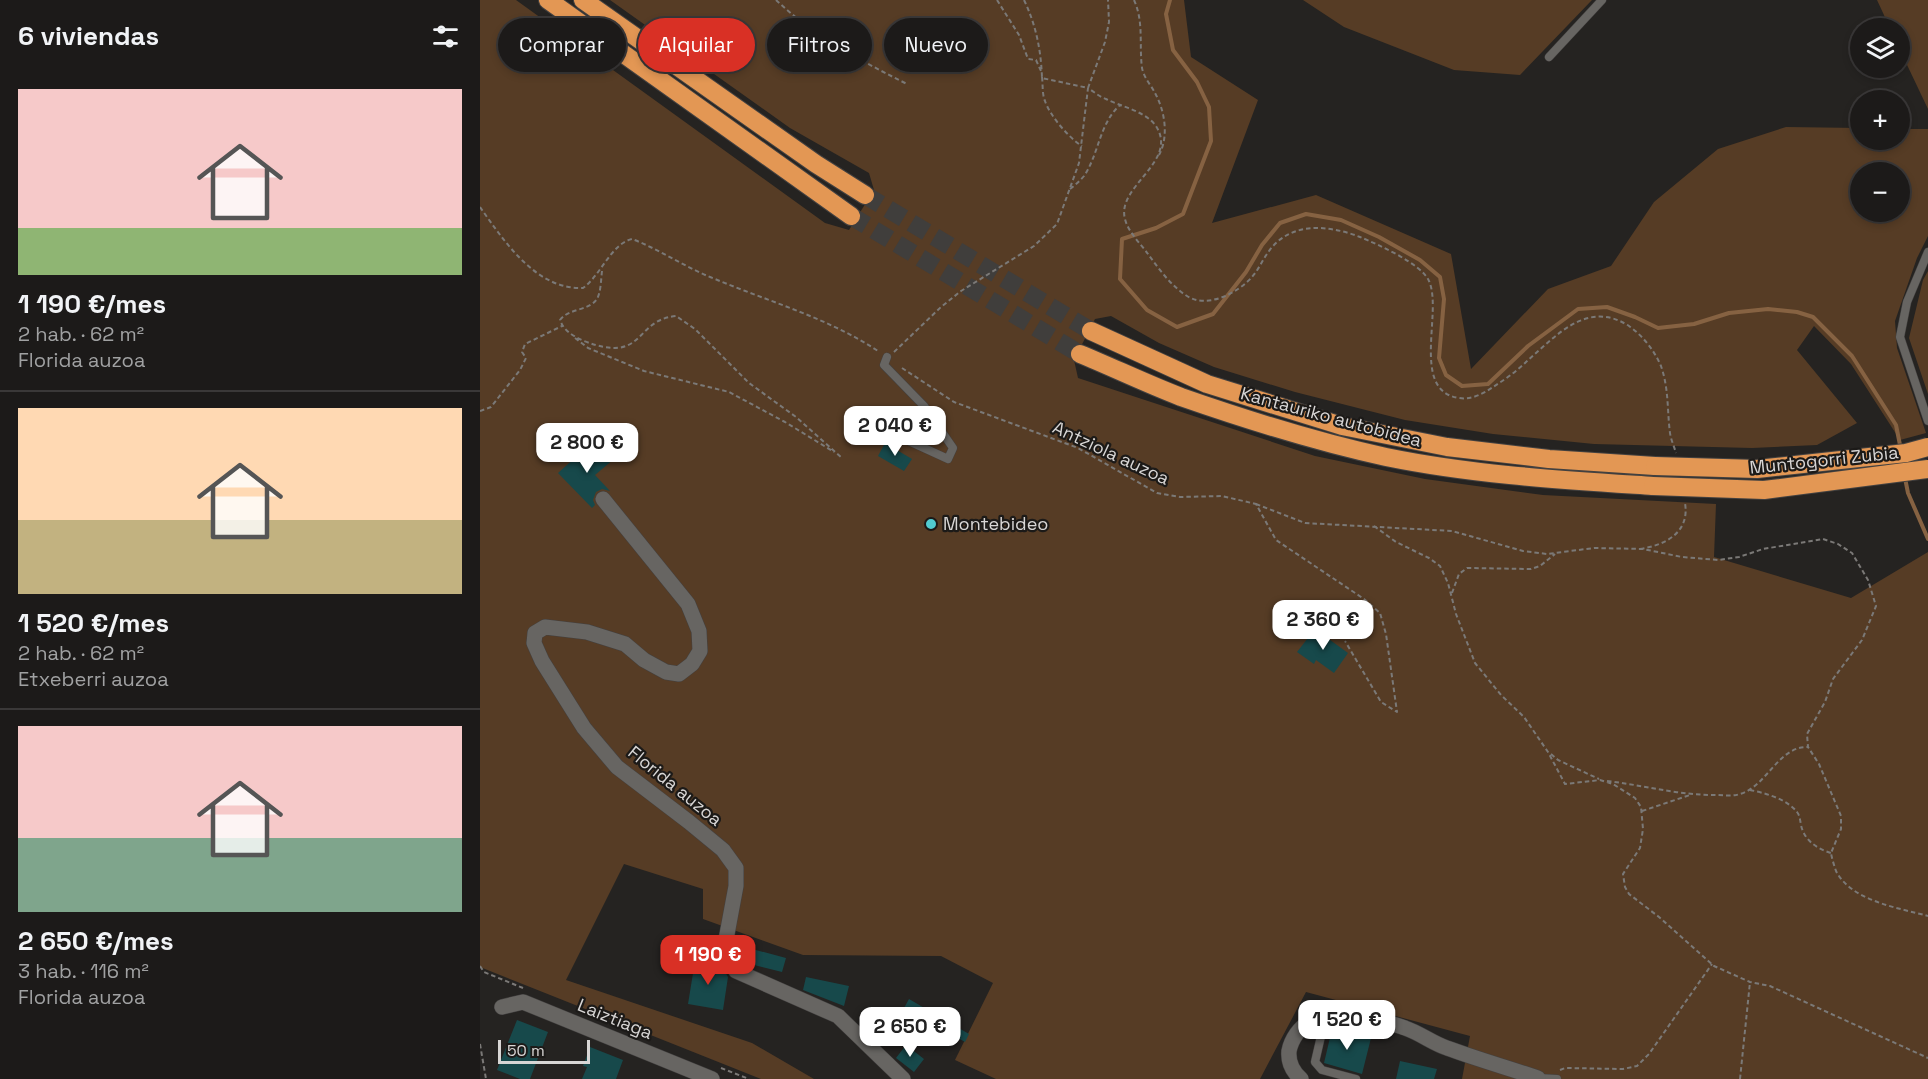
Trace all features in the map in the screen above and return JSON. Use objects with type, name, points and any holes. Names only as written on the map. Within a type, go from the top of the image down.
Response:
[{"type":"highway","points":[[548,0],[851,216]]},
{"type":"highway","points":[[583,0],[816,165],[865,195]]},
{"type":"highway","name":"Kantauriko autobidea","points":[[1091,331],[1206,384],[1342,426],[1447,447],[1549,459],[1655,466]]},
{"type":"highway","name":"Kantauriko autobidea","points":[[1080,354],[1179,396],[1273,427],[1385,456],[1459,470],[1532,478],[1653,486]]},
{"type":"highway","name":"Muntogorri Zubia","points":[[1655,466],[1757,469],[1906,453],[1928,447]]},
{"type":"highway","name":"Muntogorri Zubia","points":[[1653,486],[1764,490],[1928,470]]},
{"type":"street","name":"Florida auzoa","points":[[603,499],[688,604],[699,631],[700,651],[692,664],[679,674],[666,672],[644,660],[625,644],[587,632],[545,627],[536,633],[534,643],[542,661],[584,728],[617,767],[723,850],[736,868],[736,886],[725,945],[728,958],[736,971],[838,1016],[903,1079]]},
{"type":"street","name":"Laiztiaga","points":[[502,1007],[523,1002],[712,1079]]},
{"type":"street","points":[[1301,1079],[1296,1075],[1290,1063],[1289,1050],[1296,1035],[1309,1023],[1325,1019],[1376,1020],[1404,1027],[1444,1047],[1548,1078]]},
{"type":"lane","points":[[1549,57],[1602,0]]},
{"type":"lane","points":[[1928,252],[1907,302],[1900,337],[1928,422]]},
{"type":"lane","points":[[887,357],[884,365],[924,406],[953,448],[948,459],[889,432]]},
{"type":"lane","points":[[1325,1019],[1315,1062],[1322,1070],[1356,1079]]},
{"type":"path","points":[[776,0],[816,33],[859,60],[907,84]]},
{"type":"path","points":[[997,0],[1018,35],[1029,60],[1036,60],[1042,78]]},
{"type":"path","points":[[1024,0],[1035,25],[1041,54],[1044,99],[1047,107],[1070,138],[1082,147]]},
{"type":"path","points":[[887,357],[900,349],[934,313],[961,291],[1034,246],[1057,224],[1079,164],[1088,88],[1105,42],[1109,22],[1108,0]]},
{"type":"path","points":[[1134,0],[1139,15],[1143,72],[1160,102],[1165,129],[1163,147],[1127,203],[1125,220],[1157,266],[1189,298],[1200,302],[1214,301],[1232,292],[1251,278],[1270,248],[1283,237],[1307,228],[1329,228],[1356,236],[1388,250],[1418,269],[1430,282],[1433,302],[1431,355],[1434,378],[1444,392],[1459,399],[1476,396],[1499,383],[1527,362],[1553,337],[1585,318],[1603,316],[1613,318],[1623,322],[1641,336],[1660,364],[1669,400],[1671,437],[1678,462]]},
{"type":"path","points":[[1042,78],[1088,88],[1104,99],[1148,118],[1156,127],[1162,141],[1158,157]]},
{"type":"path","points":[[1069,190],[1088,169],[1102,132],[1119,105]]},
{"type":"path","name":"Antziola auzoa","points":[[480,207],[517,256],[529,267],[552,281],[583,288],[592,281],[618,247],[632,239],[714,279],[812,316],[847,332],[954,402],[1078,448],[1157,493],[1180,497],[1222,496],[1256,504],[1305,523],[1452,531],[1523,551],[1556,553]]},
{"type":"path","points":[[573,336],[602,348],[628,347],[665,317],[676,316],[695,329],[749,383],[796,417],[841,457],[785,422],[729,392],[644,372],[588,348],[573,336],[562,326],[560,320],[565,314],[592,305],[598,298],[602,268]]},
{"type":"path","points":[[480,411],[491,407],[520,370],[526,358],[522,352],[525,344],[562,326]]},
{"type":"path","points":[[1642,549],[1664,544],[1677,531],[1686,517],[1684,497]]},
{"type":"path","points":[[1256,504],[1276,540],[1364,599],[1380,613],[1386,634],[1397,712],[1381,702],[1345,641]]},
{"type":"path","points":[[1374,526],[1396,542],[1440,566],[1475,663],[1501,695],[1524,717],[1548,752],[1565,784],[1600,780],[1672,792],[1737,795],[1750,790],[1789,753],[1801,747],[1808,747]]},
{"type":"path","points":[[1452,596],[1459,574],[1467,568],[1531,569],[1540,566],[1556,553],[1593,548],[1642,549],[1682,557],[1718,560],[1763,549],[1823,539],[1838,543],[1852,553],[1868,580],[1876,606],[1862,640],[1833,679],[1825,702],[1807,734],[1808,747],[1820,764],[1841,816],[1841,829],[1831,853],[1837,873],[1862,897],[1928,916]]},
{"type":"path","points":[[1548,752],[1600,780],[1613,784],[1635,798],[1642,811],[1643,829],[1640,848],[1623,874],[1624,887],[1642,906],[1659,917],[1712,964],[1750,982],[1770,986],[1928,1058]]},
{"type":"path","points":[[1750,790],[1766,794],[1792,807],[1800,818],[1801,827],[1809,841],[1831,853]]},
{"type":"path","points":[[1642,811],[1695,794]]},
{"type":"path","points":[[1548,1078],[1565,1068],[1623,1070],[1637,1066],[1649,1054],[1712,964]]},
{"type":"path","points":[[480,966],[481,971]]},
{"type":"path","points":[[1740,1079],[1750,982]]},
{"type":"path","points":[[480,1044],[486,1079]]},
{"type":"shaded area","points":[[480,0],[516,0],[541,18],[498,18],[498,72],[616,72],[825,223],[849,230],[874,190],[869,173],[790,128],[711,72],[755,72],[755,18],[638,18],[638,20],[610,0],[1184,0],[1191,57],[1258,100],[1212,223],[1316,195],[1451,254],[1471,369],[1548,289],[1611,266],[1654,202],[1718,149],[1786,127],[1850,128],[1850,150],[1910,150],[1910,129],[1928,129],[1928,236],[1917,258],[1895,321],[1897,348],[1926,433],[1900,440],[1851,364],[1814,326],[1797,350],[1857,423],[1817,445],[1752,448],[1594,444],[1493,434],[1405,420],[1295,392],[1214,367],[1159,343],[1111,316],[1095,319],[1074,360],[1078,378],[1315,456],[1425,479],[1543,495],[1716,504],[1714,557],[1851,598],[1928,552],[1928,1079],[1462,1079],[1470,1036],[1306,992],[1260,1079],[996,1079],[955,1060],[993,983],[941,956],[803,955],[703,919],[703,889],[624,864],[566,980],[752,1043],[814,1079],[761,1079],[480,967]]},
{"type":"shaded area","points":[[1303,0],[1592,0],[1520,75],[1454,70],[1344,27]]},
{"type":"shaded area","points":[[1877,0],[1928,0],[1928,109],[1910,71],[1910,18],[1885,18]]},
{"type":"shaded area","points":[[1928,271],[1928,394],[1909,338],[1923,280]]},
{"type":"building","points":[[885,443],[912,459],[904,471],[878,456]]},
{"type":"building","points":[[603,445],[614,459],[595,475],[610,491],[602,489],[596,492],[593,500],[595,505],[592,508],[558,473],[577,456],[583,461]]},
{"type":"building","points":[[1315,629],[1348,653],[1334,673],[1316,660],[1314,664],[1297,652]]},
{"type":"building","points":[[741,946],[786,958],[782,972],[742,962],[739,956]]},
{"type":"building","points":[[695,961],[721,965],[728,977],[723,1010],[688,1004]]},
{"type":"building","points":[[806,977],[849,986],[844,1006],[803,990]]},
{"type":"building","points":[[909,999],[969,1034],[965,1042],[904,1008]]},
{"type":"building","points":[[517,1020],[548,1032],[530,1079],[520,1079],[497,1070]]},
{"type":"building","points":[[1332,1029],[1371,1038],[1362,1074],[1324,1063]]},
{"type":"building","points":[[906,1045],[924,1059],[914,1072],[896,1058]]},
{"type":"building","points":[[590,1047],[623,1060],[616,1079],[582,1079],[587,1067],[583,1066]]},
{"type":"building","points":[[1400,1061],[1437,1069],[1434,1079],[1396,1079]]},
{"type":"waterway","points":[[1170,0],[1166,14],[1173,50],[1197,82],[1209,107],[1211,141],[1183,214],[1156,228],[1122,239],[1120,279],[1147,310],[1177,327],[1213,314],[1280,223],[1306,214],[1341,220],[1379,237],[1420,260],[1440,277],[1444,299],[1439,358],[1446,375],[1462,386],[1488,384],[1528,346],[1578,309],[1607,307],[1658,328],[1694,324],[1729,313],[1768,309],[1797,312],[1813,317],[1852,356],[1896,425],[1901,450]]},
{"type":"waterway","points":[[1905,478],[1908,493],[1928,539]]},
{"type":"tunnel","points":[[865,195],[1091,331]]},
{"type":"tunnel","points":[[851,216],[1080,354]]},
{"type":"place","name":"Montebideo","points":[[931,524]]}]
